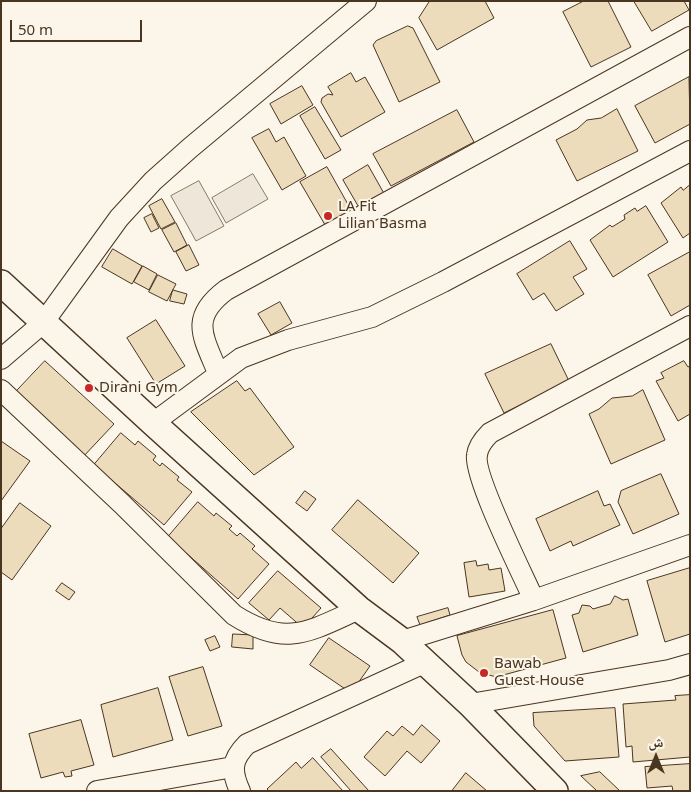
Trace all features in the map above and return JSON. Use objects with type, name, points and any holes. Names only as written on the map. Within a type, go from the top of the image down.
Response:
[{"type":"main road","points":[[1,283],[359,609],[402,641],[470,704],[555,791]]},
{"type":"street","points":[[1,359],[43,323],[119,218],[153,181],[366,1]]},
{"type":"street","points":[[218,373],[203,337],[202,324],[204,312],[212,301],[226,290],[690,37]]},
{"type":"street","points":[[153,423],[218,373],[241,358],[264,347],[372,316],[452,278],[690,151]]},
{"type":"street","points":[[534,600],[481,480],[476,455],[482,442],[490,432],[690,326]]},
{"type":"street","points":[[1,390],[122,504],[234,615],[250,626],[263,631],[294,633],[315,629],[359,609]]},
{"type":"street","points":[[402,641],[534,600],[690,545]]},
{"type":"street","points":[[240,791],[233,767],[237,754],[253,741],[424,663]]},
{"type":"street","points":[[470,704],[669,670],[690,664]]},
{"type":"street","points":[[669,670],[690,670]]},
{"type":"street","points":[[97,791],[233,767]]},
{"type":"shaded area","points":[[253,174],[268,199],[226,223],[212,198]]},
{"type":"shaded area","points":[[199,181],[224,226],[196,241],[171,196]]},
{"type":"building","points":[[430,1],[485,1],[494,18],[437,50],[419,18]]},
{"type":"building","points":[[584,1],[608,1],[631,47],[591,67],[563,12]]},
{"type":"building","points":[[634,1],[684,1],[689,10],[652,31]]},
{"type":"building","points":[[408,26],[413,28],[440,82],[399,102],[373,45],[376,41]]},
{"type":"building","points":[[351,73],[356,82],[365,77],[385,112],[341,137],[321,102],[322,98],[328,94],[333,95],[328,87]]},
{"type":"building","points":[[689,77],[690,124],[655,143],[635,106]]},
{"type":"building","points":[[302,86],[313,105],[281,124],[270,104]]},
{"type":"building","points":[[315,107],[341,150],[325,159],[300,116]]},
{"type":"building","points":[[617,109],[638,151],[577,181],[556,140],[577,129],[587,120],[601,118]]},
{"type":"building","points":[[457,110],[474,142],[391,186],[373,154]]},
{"type":"building","points":[[269,129],[276,142],[284,137],[306,176],[282,190],[252,138]]},
{"type":"building","points":[[368,165],[386,197],[361,211],[343,180]]},
{"type":"building","points":[[327,167],[354,215],[328,230],[300,182]]},
{"type":"building","points":[[690,185],[690,233],[683,238],[661,203],[681,187],[683,190]]},
{"type":"building","points":[[162,199],[175,222],[161,229],[149,206]]},
{"type":"building","points":[[646,206],[668,242],[613,277],[590,240],[610,225],[612,227],[625,219],[624,215],[635,208],[637,211]]},
{"type":"building","points":[[152,214],[159,228],[151,232],[144,218]]},
{"type":"building","points":[[176,223],[187,245],[174,252],[162,230]]},
{"type":"building","points":[[570,241],[587,269],[573,277],[584,294],[556,311],[544,293],[533,300],[517,274]]},
{"type":"building","points":[[189,245],[199,265],[186,271],[176,252]]},
{"type":"building","points":[[113,249],[142,266],[132,284],[102,267]]},
{"type":"building","points":[[690,252],[690,305],[671,316],[648,275]]},
{"type":"building","points":[[143,266],[157,274],[149,290],[134,282]]},
{"type":"building","points":[[158,275],[176,284],[167,301],[149,292]]},
{"type":"building","points":[[173,290],[187,294],[184,304],[170,301]]},
{"type":"building","points":[[280,302],[292,323],[271,335],[258,314]]},
{"type":"building","points":[[156,320],[185,366],[156,384],[127,338]]},
{"type":"building","points":[[551,344],[569,381],[504,413],[485,374]]},
{"type":"building","points":[[45,361],[114,424],[81,459],[12,396]]},
{"type":"building","points":[[684,361],[688,367],[690,366],[690,414],[678,421],[656,381],[664,378],[661,373]]},
{"type":"building","points":[[237,381],[245,391],[250,388],[294,447],[254,475],[191,412]]},
{"type":"building","points":[[643,390],[665,440],[611,464],[589,414],[599,409],[612,398],[632,396]]},
{"type":"building","points":[[121,433],[135,445],[138,441],[156,456],[153,460],[160,466],[162,463],[179,477],[177,480],[192,492],[164,525],[94,465]]},
{"type":"building","points":[[1,441],[30,461],[1,501]]},
{"type":"building","points":[[661,474],[679,514],[633,534],[618,502],[621,491]]},
{"type":"building","points":[[305,491],[316,499],[307,511],[296,503]]},
{"type":"building","points":[[598,491],[604,506],[610,504],[620,525],[573,546],[571,541],[550,551],[536,519]]},
{"type":"building","points":[[358,500],[419,553],[393,583],[332,530]]},
{"type":"building","points":[[198,502],[214,516],[216,513],[232,526],[229,529],[237,536],[240,533],[255,546],[252,549],[269,564],[238,599],[168,537]]},
{"type":"building","points":[[20,503],[51,526],[12,580],[1,572],[1,529]]},
{"type":"building","points":[[476,561],[477,566],[488,564],[489,570],[501,568],[505,591],[469,597],[464,563]]},
{"type":"building","points":[[690,568],[690,634],[665,642],[647,581]]},
{"type":"building","points":[[278,571],[321,608],[303,628],[280,608],[269,620],[249,603]]},
{"type":"building","points":[[62,583],[75,592],[69,600],[56,591]]},
{"type":"building","points":[[615,596],[623,600],[628,599],[638,635],[583,652],[572,615],[579,613],[582,605],[590,606],[593,609],[610,604]]},
{"type":"building","points":[[448,608],[450,615],[420,625],[417,617]]},
{"type":"building","points":[[553,610],[566,658],[496,677],[479,672],[466,662],[462,655],[457,636]]},
{"type":"building","points":[[233,634],[253,635],[253,649],[232,647]]},
{"type":"building","points":[[215,636],[220,647],[210,651],[205,640]]},
{"type":"building","points":[[329,638],[370,666],[351,693],[310,665]]},
{"type":"building","points":[[203,667],[222,726],[188,736],[169,677]]},
{"type":"building","points":[[158,688],[173,740],[113,757],[101,705]]},
{"type":"building","points":[[690,695],[690,757],[633,762],[632,746],[626,747],[623,704],[676,700],[675,696]]},
{"type":"building","points":[[615,708],[619,757],[565,761],[534,726],[533,713]]},
{"type":"building","points":[[81,720],[94,765],[71,771],[72,776],[65,777],[63,772],[41,778],[29,734]]},
{"type":"building","points":[[422,725],[440,741],[421,763],[407,751],[385,776],[364,757],[387,731],[393,736],[402,726],[413,735]]},
{"type":"building","points":[[331,749],[369,791],[351,791],[321,757]]},
{"type":"building","points":[[313,758],[343,791],[269,791],[267,789],[296,762],[301,768]]},
{"type":"building","points":[[690,764],[690,791],[673,791],[672,786],[647,788],[645,767]]},
{"type":"building","points":[[600,772],[620,791],[597,791],[581,776]]},
{"type":"building","points":[[466,773],[487,791],[452,791]]},
{"type":"place","name":"LA Fit Lilian Basma","points":[[328,216]]},
{"type":"place","name":"Dirani Gym","points":[[89,388]]},
{"type":"place","name":"Bawab Guest House","points":[[484,673]]}]
